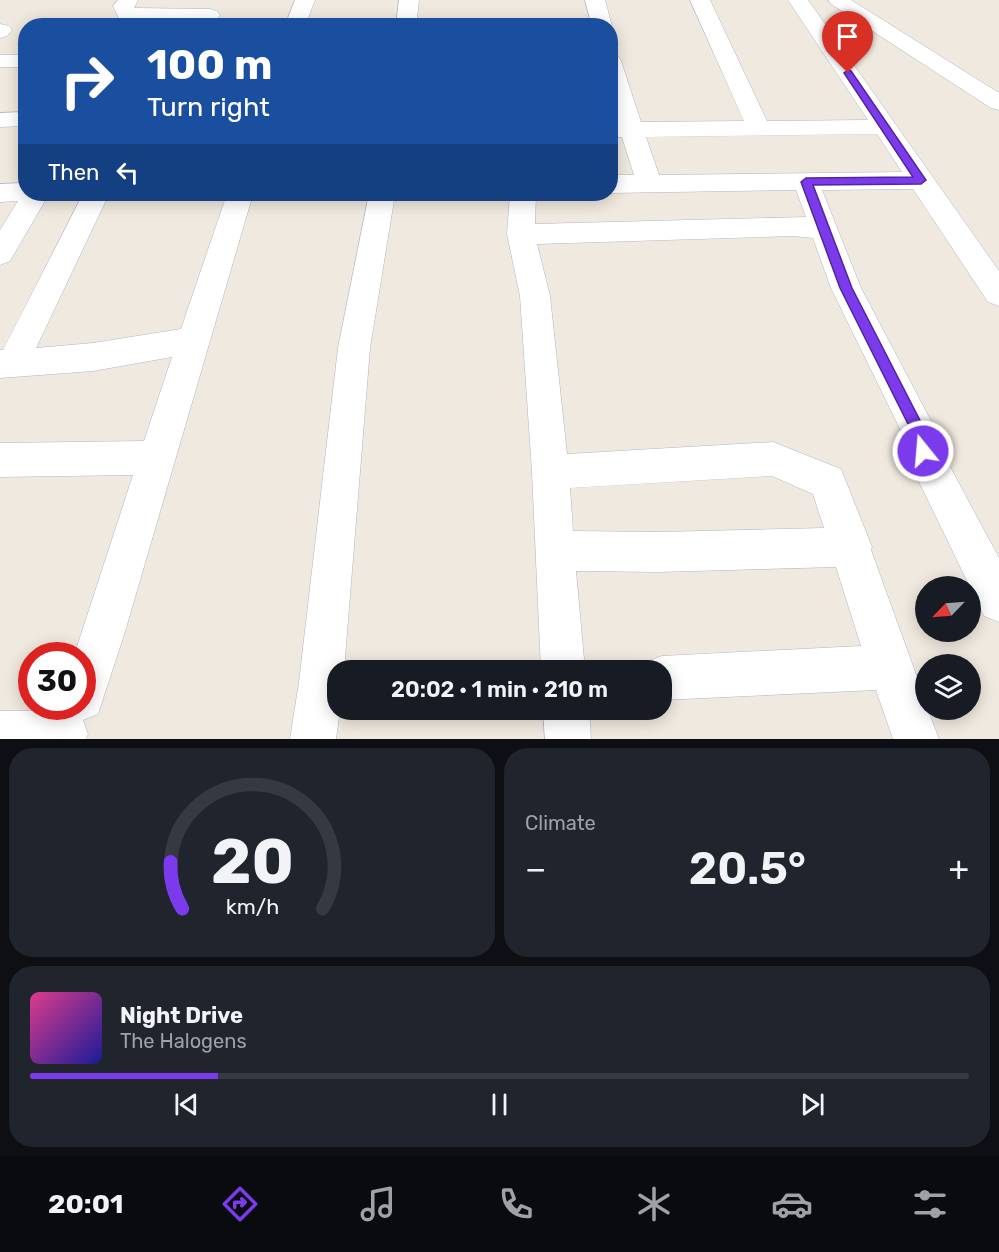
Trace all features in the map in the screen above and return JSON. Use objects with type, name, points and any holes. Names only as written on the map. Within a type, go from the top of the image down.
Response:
[{"type":"street","points":[[128,0],[123,6],[126,14],[210,13]]},
{"type":"street","points":[[298,18],[305,0]]},
{"type":"street","points":[[407,18],[410,0]]},
{"type":"street","points":[[596,0],[600,18]]},
{"type":"street","points":[[700,0],[758,127]]},
{"type":"street","points":[[798,0],[996,287]]},
{"type":"street","points":[[838,0],[999,103]]},
{"type":"street","points":[[0,62],[18,61]]},
{"type":"street","points":[[618,106],[622,129],[649,183]]},
{"type":"street","points":[[0,120],[18,119]]},
{"type":"street","points":[[622,129],[885,127]]},
{"type":"street","points":[[618,184],[921,180]]},
{"type":"street","points":[[806,182],[846,288],[919,432],[923,451],[999,602]]},
{"type":"street","points":[[0,193],[18,192]]},
{"type":"street","points":[[0,254],[32,201]]},
{"type":"street","points":[[6,364],[92,201]]},
{"type":"street","points":[[96,648],[238,201]]},
{"type":"street","points":[[331,660],[354,348],[381,201]]},
{"type":"street","points":[[523,201],[521,234],[535,296],[550,472],[562,660]]},
{"type":"street","points":[[521,234],[793,226],[823,229]]},
{"type":"street","points":[[6,364],[93,357],[192,340]]},
{"type":"street","points":[[0,460],[158,458]]},
{"type":"street","points":[[550,472],[773,459],[828,482],[916,739]]},
{"type":"street","points":[[554,551],[658,552],[852,547]]},
{"type":"street","points":[[672,678],[890,667]]},
{"type":"street","points":[[313,739],[327,689]]},
{"type":"street","points":[[0,734],[68,720]]},
{"type":"street","points":[[567,720],[568,739]]},
{"type":"route","points":[[848,73],[921,180],[806,182],[846,288],[919,432],[923,451]]}]
